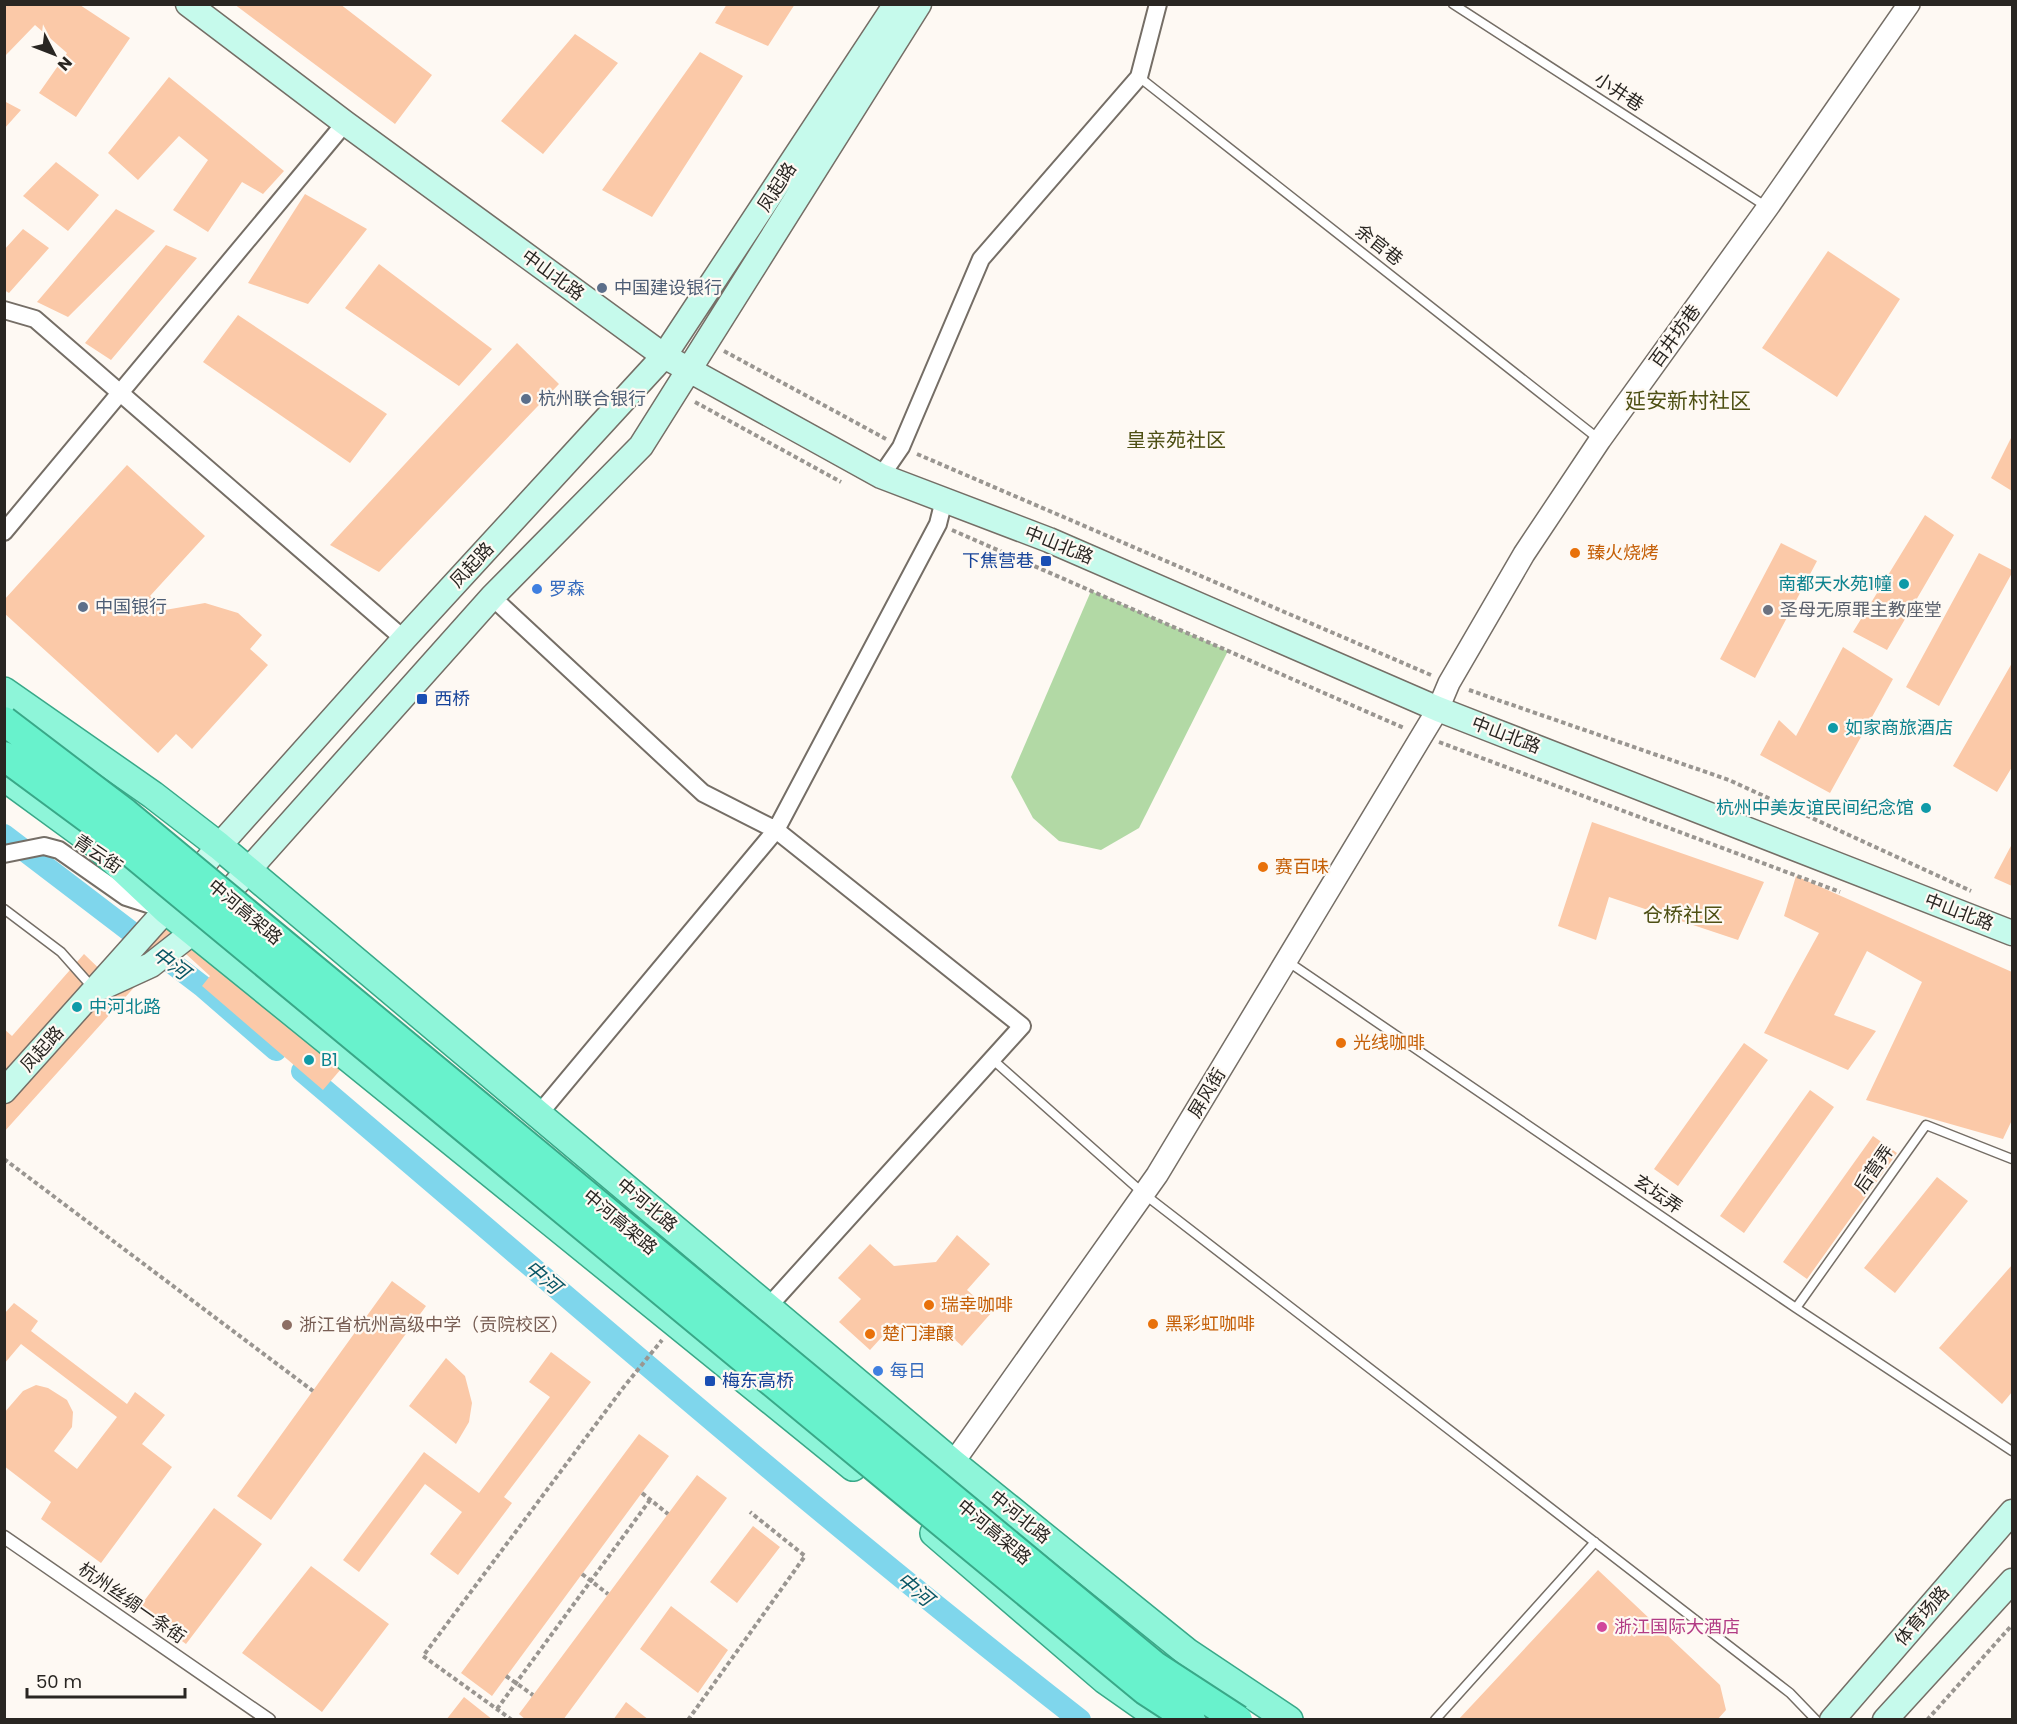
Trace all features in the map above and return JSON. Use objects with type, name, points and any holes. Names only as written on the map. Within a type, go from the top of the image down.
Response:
[{"type":"highway","name":"中河高架路","points":[[4,721],[134,820],[1155,1666],[1238,1719]]},
{"type":"highway","name":"中河高架路","points":[[4,756],[104,830],[1145,1690],[1191,1719]]},
{"type":"main road","name":"中山北路","points":[[188,4],[345,123],[664,356],[881,476],[1119,569],[1438,709],[2013,933]]},
{"type":"main road","name":"凤起路","points":[[4,1091],[158,920],[219,846],[404,639],[664,356],[896,4]]},
{"type":"main road","points":[[95,990],[151,965],[183,940],[249,871],[492,597],[640,446],[919,4]]},
{"type":"main road","name":"中河北路","points":[[4,691],[153,795],[219,846],[953,1463],[1187,1652],[1289,1719]]},
{"type":"main road","points":[[4,777],[97,845],[158,920],[913,1516],[1105,1680],[1162,1719]]},
{"type":"main road","name":"体育场路","points":[[1832,1719],[2013,1512]]},
{"type":"main road","points":[[1885,1719],[2013,1581]]},
{"type":"street","points":[[881,476],[901,447],[981,259],[1139,76],[1158,4]]},
{"type":"street","name":"百井坊巷","points":[[1438,709],[1449,683],[1524,554],[1600,440],[1768,207],[1909,4]]},
{"type":"street","points":[[4,532],[345,123]]},
{"type":"street","points":[[4,310],[35,319],[404,639]]},
{"type":"street","points":[[539,1114],[776,830],[938,524],[944,500]]},
{"type":"street","points":[[492,597],[703,793],[776,830],[1022,1026],[768,1307]]},
{"type":"street","name":"屏风街","points":[[953,1463],[1157,1176],[1438,709]]},
{"type":"street","name":"青云街","points":[[4,854],[44,846],[59,850],[158,920]]},
{"type":"street","name":"杭州丝绸一条街","points":[[4,1537],[269,1719]]},
{"type":"lane","name":"小井巷","points":[[1454,4],[1768,207]]},
{"type":"lane","name":"余官巷","points":[[1139,76],[1600,440]]},
{"type":"lane","points":[[4,909],[61,952],[95,990]]},
{"type":"lane","name":"玄坛弄","points":[[1287,960],[1796,1308],[2013,1451]]},
{"type":"lane","points":[[992,1059],[1144,1194],[1790,1693],[1816,1719]]},
{"type":"lane","name":"后营弄","points":[[1796,1308],[1926,1125],[2013,1159]]},
{"type":"lane","points":[[1435,1719],[1595,1542]]},
{"type":"path","points":[[706,342],[901,447],[1449,683],[1729,780],[1980,895]]},
{"type":"path","points":[[4,1159],[313,1391]]},
{"type":"path","points":[[512,1719],[423,1656],[653,1351]]},
{"type":"path","points":[[642,1493],[668,1514]]},
{"type":"path","points":[[497,1709],[650,1500]]},
{"type":"path","points":[[688,1719],[805,1556],[750,1512]]},
{"type":"path","points":[[582,1574],[608,1594]]},
{"type":"path","points":[[1927,1719],[2013,1625]]},
{"type":"path","points":[[506,1676],[533,1695]]},
{"type":"green space","points":[[1091,591],[1228,651],[1139,828],[1101,850],[1059,841],[1033,818],[1011,777]]},
{"type":"building","points":[[234,4],[340,4],[432,75],[395,124]]},
{"type":"building","points":[[727,4],[795,4],[768,46],[715,23]]},
{"type":"building","points":[[4,5],[80,5],[130,38],[76,117],[39,93],[67,53],[35,25],[4,57]]},
{"type":"building","points":[[575,34],[618,63],[543,154],[501,121]]},
{"type":"building","points":[[700,52],[743,76],[652,217],[602,190]]},
{"type":"building","points":[[169,77],[284,171],[263,194],[242,182],[208,232],[173,210],[208,160],[179,136],[138,180],[108,153]]},
{"type":"building","points":[[4,101],[21,110],[4,129]]},
{"type":"building","points":[[56,162],[99,195],[68,231],[23,196]]},
{"type":"building","points":[[305,194],[367,229],[308,304],[248,283]]},
{"type":"building","points":[[116,209],[155,231],[68,317],[37,302]]},
{"type":"building","points":[[23,229],[49,248],[9,293],[4,290],[4,250]]},
{"type":"building","points":[[166,245],[197,258],[111,360],[85,343]]},
{"type":"building","points":[[1828,251],[1900,299],[1837,397],[1762,348]]},
{"type":"building","points":[[379,264],[492,349],[459,386],[345,308]]},
{"type":"building","points":[[238,315],[387,414],[350,463],[203,362]]},
{"type":"building","points":[[517,343],[559,384],[379,572],[330,545]]},
{"type":"building","points":[[2012,436],[2012,491],[1991,478]]},
{"type":"building","name":"中国银行","points":[[127,465],[205,536],[150,596],[165,610],[205,603],[238,613],[262,635],[250,649],[268,665],[192,749],[176,734],[158,753],[4,613],[4,600]]},
{"type":"building","name":"南都天水苑1幢","points":[[1925,515],[1954,535],[1887,650],[1853,632]]},
{"type":"building","name":"圣母无原罪主教座堂","points":[[1781,543],[1817,561],[1755,678],[1720,659]]},
{"type":"building","points":[[1979,553],[2012,570],[2012,573],[1939,706],[1906,687]]},
{"type":"building","name":"如家商旅酒店","points":[[1843,647],[1893,679],[1830,793],[1760,755],[1779,720],[1796,736]]},
{"type":"building","points":[[2012,663],[2012,767],[1997,792],[1953,766]]},
{"type":"building","points":[[1592,822],[1764,882],[1738,940],[1609,897],[1596,940],[1558,926]]},
{"type":"building","points":[[2012,844],[2012,886],[1994,878]]},
{"type":"building","points":[[1796,876],[2012,972],[2012,1120],[2003,1139],[1866,1100],[1922,982],[1867,951],[1834,1015],[1876,1031],[1848,1070],[1764,1033],[1819,933],[1784,916]]},
{"type":"building","name":"中河北路","points":[[168,920],[341,1069],[323,1090],[202,986],[210,976],[174,943],[4,1132],[4,1029],[12,1036],[84,954],[112,981]]},
{"type":"building","points":[[1744,1043],[1768,1060],[1678,1186],[1654,1169]]},
{"type":"building","points":[[1810,1090],[1834,1107],[1744,1233],[1720,1216]]},
{"type":"building","points":[[1873,1136],[1897,1153],[1807,1279],[1783,1262]]},
{"type":"building","points":[[1937,1177],[1968,1201],[1895,1293],[1864,1268]]},
{"type":"building","points":[[957,1235],[990,1264],[967,1290],[992,1312],[962,1346],[936,1323],[891,1327],[870,1350],[839,1322],[861,1299],[838,1278],[870,1244],[894,1266],[936,1262]]},
{"type":"building","points":[[2012,1265],[2012,1392],[2002,1404],[1939,1348]]},
{"type":"building","points":[[392,1281],[426,1306],[271,1520],[237,1496]]},
{"type":"building","points":[[14,1303],[38,1321],[31,1331],[127,1404],[135,1392],[165,1415],[142,1444],[172,1467],[101,1563],[41,1519],[51,1502],[4,1466],[4,1413],[23,1391],[36,1385],[48,1388],[67,1400],[73,1412],[72,1427],[54,1451],[77,1469],[117,1417],[21,1344],[4,1364],[4,1314]]},
{"type":"building","points":[[551,1352],[591,1382],[504,1497],[512,1503],[458,1575],[430,1554],[462,1512],[425,1484],[359,1572],[343,1560],[424,1452],[479,1493],[550,1397],[529,1382]]},
{"type":"building","points":[[446,1358],[465,1376],[472,1403],[469,1422],[456,1444],[409,1406]]},
{"type":"building","points":[[639,1434],[669,1456],[492,1696],[461,1673]]},
{"type":"building","points":[[697,1475],[727,1498],[563,1720],[526,1720],[519,1714]]},
{"type":"building","points":[[214,1508],[262,1544],[186,1644],[138,1609]]},
{"type":"building","points":[[753,1526],[780,1547],[737,1603],[710,1582]]},
{"type":"building","points":[[311,1566],[389,1624],[322,1712],[242,1653]]},
{"type":"building","name":"浙江国际大酒店","points":[[1598,1570],[1720,1685],[1726,1710],[1717,1720],[1458,1720]]},
{"type":"building","points":[[671,1606],[728,1650],[698,1693],[640,1649]]},
{"type":"building","points":[[464,1697],[493,1720],[446,1720]]},
{"type":"building","points":[[626,1702],[649,1720],[613,1720]]},
{"type":"waterway","name":"中河","points":[[4,835],[202,986],[276,1050]]},
{"type":"waterway","name":"中河","points":[[302,1071],[784,1481],[1080,1720]]},
{"type":"place","name":"中国建设银行","points":[[602,288]]},
{"type":"place","name":"杭州联合银行","points":[[526,399]]},
{"type":"place","name":"臻火烧烤","points":[[1575,553]]},
{"type":"place","name":"下焦营巷","points":[[1046,561]]},
{"type":"place","name":"南都天水苑1幢","points":[[1904,584]]},
{"type":"place","name":"罗森","points":[[537,589]]},
{"type":"place","name":"中国银行","points":[[83,607]]},
{"type":"place","name":"圣母无原罪主教座堂","points":[[1768,610]]},
{"type":"place","name":"西桥","points":[[422,699]]},
{"type":"place","name":"如家商旅酒店","points":[[1833,728]]},
{"type":"place","name":"杭州中美友谊民间纪念馆","points":[[1926,808]]},
{"type":"place","name":"赛百味","points":[[1263,867]]},
{"type":"place","name":"中河北路","points":[[77,1007]]},
{"type":"place","name":"光线咖啡","points":[[1341,1043]]},
{"type":"place","name":"B1","points":[[309,1060]]},
{"type":"place","name":"瑞幸咖啡","points":[[929,1305]]},
{"type":"place","name":"黑彩虹咖啡","points":[[1153,1324]]},
{"type":"place","name":"浙江省杭州高级中学（贡院校区）","points":[[287,1325]]},
{"type":"place","name":"楚门津醸","points":[[870,1334]]},
{"type":"place","name":"每日","points":[[878,1371]]},
{"type":"place","name":"梅东高桥","points":[[710,1381]]},
{"type":"place","name":"浙江国际大酒店","points":[[1602,1627]]},
{"type":"district","name":"延安新村社区","points":[[1688,401]]},
{"type":"district","name":"皇亲苑社区","points":[[1176,440]]},
{"type":"district","name":"仓桥社区","points":[[1683,915]]}]
